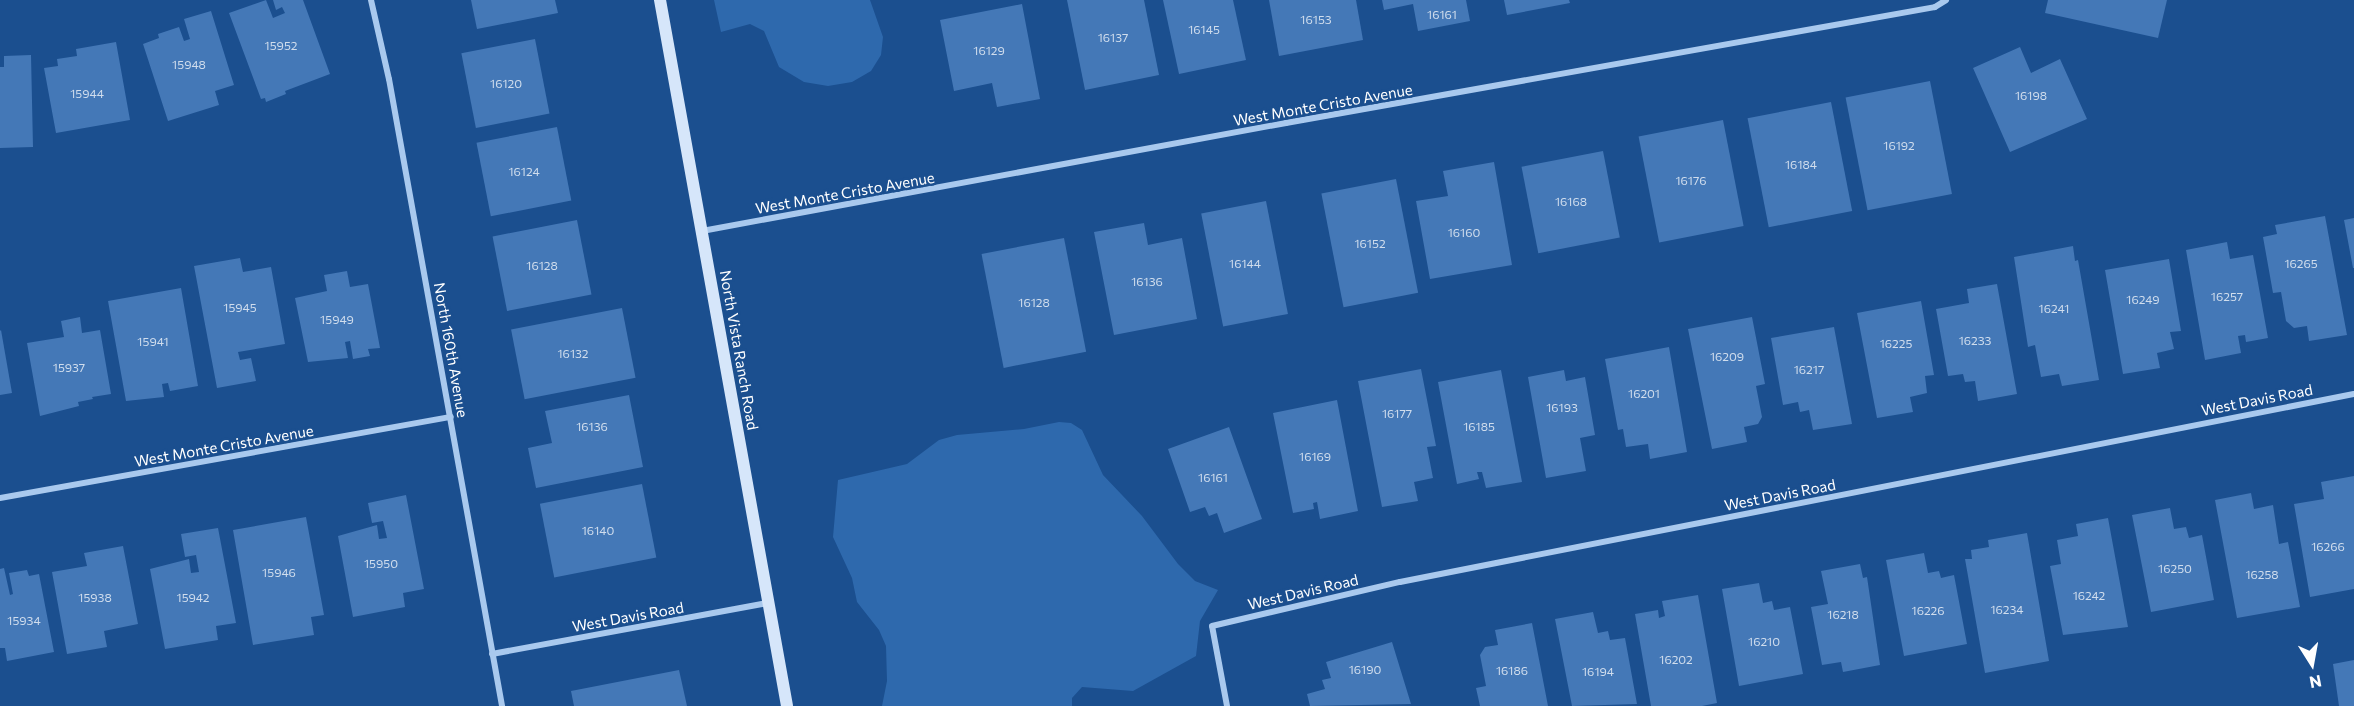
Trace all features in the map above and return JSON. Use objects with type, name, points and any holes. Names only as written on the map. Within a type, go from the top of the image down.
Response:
[{"type":"street","name":"North 160th Avenue","points":[[371,0],[389,79],[502,706]]},
{"type":"street","name":"North Vista Ranch Road","points":[[660,0],[787,706]]},
{"type":"street","name":"West Monte Cristo Avenue","points":[[702,231],[1286,123],[1935,7],[1946,0]]},
{"type":"street","name":"West Davis Road","points":[[1227,706],[1212,626],[1412,580],[2354,394]]},
{"type":"street","name":"West Monte Cristo Avenue","points":[[0,498],[451,417]]},
{"type":"street","name":"West Davis Road","points":[[492,654],[769,603]]},
{"type":"shaded area","points":[[714,0],[870,0],[883,37],[881,55],[871,71],[852,82],[828,86],[804,82],[779,67],[764,31],[750,24],[721,32]]},
{"type":"shaded area","points":[[1059,422],[1071,423],[1082,430],[1103,475],[1142,516],[1178,564],[1195,581],[1218,590],[1200,621],[1196,656],[1133,691],[1082,687],[1072,698],[1072,706],[882,706],[887,681],[886,646],[879,630],[857,602],[852,578],[833,537],[838,480],[907,464],[939,440],[957,435],[1024,429]]},
{"type":"building","points":[[266,0],[273,18],[285,13],[282,7],[276,10],[273,0],[303,0],[330,74],[285,91],[286,94],[266,102],[265,98],[261,99],[229,13]]},
{"type":"building","points":[[471,0],[555,0],[558,13],[477,29]]},
{"type":"building","points":[[1067,0],[1144,0],[1159,75],[1085,90]]},
{"type":"building","points":[[1163,0],[1233,0],[1246,60],[1179,74]]},
{"type":"building","points":[[1269,0],[1356,0],[1363,40],[1279,56]]},
{"type":"building","points":[[1382,0],[1466,0],[1470,21],[1418,31],[1413,4],[1384,10]]},
{"type":"building","points":[[1504,0],[1569,0],[1570,3],[1507,15]]},
{"type":"building","points":[[2048,0],[2167,0],[2158,38],[2045,13]]},
{"type":"building","points":[[1022,4],[1040,99],[997,107],[992,83],[954,91],[940,20]]},
{"type":"building","points":[[211,11],[234,85],[215,91],[219,105],[168,121],[143,44],[159,38],[158,34],[179,27],[184,41],[190,39],[184,19]]},
{"type":"building","points":[[535,39],[550,114],[476,128],[461,53]]},
{"type":"building","points":[[116,42],[130,120],[56,133],[44,68],[58,66],[57,59],[77,56],[76,49]]},
{"type":"building","points":[[2020,47],[2031,73],[2060,59],[2087,119],[2010,152],[1973,68]]},
{"type":"building","points":[[31,55],[33,147],[0,148],[0,67],[4,67],[4,56]]},
{"type":"building","points":[[1930,81],[1952,194],[1868,210],[1846,97]]},
{"type":"building","points":[[1831,102],[1852,211],[1769,227],[1748,118]]},
{"type":"building","points":[[1723,120],[1744,226],[1659,242],[1639,136]]},
{"type":"building","points":[[557,127],[571,201],[491,216],[477,143]]},
{"type":"building","points":[[1603,151],[1620,237],[1538,253],[1522,167]]},
{"type":"building","points":[[1494,162],[1512,265],[1430,279],[1416,201],[1448,196],[1443,171]]},
{"type":"building","points":[[1396,179],[1418,293],[1344,307],[1321,194]]},
{"type":"building","points":[[1266,201],[1288,314],[1223,326],[1201,214]]},
{"type":"building","points":[[2325,216],[2347,335],[2309,341],[2307,326],[2294,328],[2286,321],[2281,292],[2273,293],[2263,237],[2277,234],[2275,225]]},
{"type":"building","points":[[2354,218],[2354,268],[2353,268],[2344,220]]},
{"type":"building","points":[[577,220],[592,295],[507,311],[493,236]]},
{"type":"building","points":[[1144,223],[1148,245],[1182,238],[1197,319],[1114,335],[1094,232]]},
{"type":"building","points":[[1064,238],[1086,352],[1004,368],[982,254]]},
{"type":"building","points":[[2227,242],[2230,259],[2253,255],[2268,338],[2246,342],[2245,335],[2238,336],[2241,353],[2205,360],[2186,250]]},
{"type":"building","points":[[2073,246],[2075,261],[2078,260],[2099,380],[2062,386],[2059,374],[2041,377],[2035,345],[2028,347],[2014,257]]},
{"type":"building","points":[[240,258],[243,272],[271,267],[285,344],[238,352],[240,360],[251,358],[256,381],[217,388],[194,266]]},
{"type":"building","points":[[2169,259],[2181,331],[2170,332],[2174,349],[2157,353],[2160,368],[2123,374],[2105,270]]},
{"type":"building","points":[[347,271],[350,287],[368,284],[380,348],[368,349],[370,356],[353,359],[350,341],[345,342],[348,358],[308,362],[295,298],[327,291],[324,275]]},
{"type":"building","points":[[1997,284],[2017,394],[1978,401],[1975,381],[1965,382],[1963,374],[1948,376],[1936,309],[1969,303],[1967,289]]},
{"type":"building","points":[[181,288],[198,386],[170,391],[168,383],[162,384],[164,397],[126,401],[108,301]]},
{"type":"building","points":[[1921,301],[1934,375],[1925,376],[1927,393],[1910,397],[1913,412],[1877,418],[1857,313]]},
{"type":"building","points":[[622,308],[636,378],[525,399],[511,330]]},
{"type":"building","points":[[80,317],[82,333],[100,330],[111,394],[92,397],[93,399],[78,402],[79,406],[40,416],[27,343],[64,337],[61,321]]},
{"type":"building","points":[[1752,317],[1765,384],[1756,386],[1762,417],[1758,424],[1744,427],[1747,442],[1712,449],[1688,329]]},
{"type":"building","points":[[1834,327],[1852,424],[1813,430],[1809,410],[1800,412],[1798,402],[1783,405],[1771,338]]},
{"type":"building","points":[[0,331],[12,393],[0,395]]},
{"type":"building","points":[[1669,347],[1687,452],[1650,459],[1648,444],[1626,447],[1623,429],[1618,430],[1605,359]]},
{"type":"building","points":[[1421,369],[1436,446],[1427,447],[1433,478],[1414,482],[1418,501],[1382,507],[1358,381]]},
{"type":"building","points":[[1501,370],[1522,482],[1486,488],[1482,472],[1477,472],[1479,479],[1457,484],[1438,382]]},
{"type":"building","points":[[1564,370],[1566,381],[1585,377],[1595,435],[1580,438],[1586,471],[1546,478],[1528,377]]},
{"type":"building","points":[[629,395],[643,467],[536,488],[528,448],[552,443],[545,411]]},
{"type":"building","points":[[1337,400],[1358,511],[1320,519],[1317,502],[1313,503],[1314,509],[1293,513],[1273,413]]},
{"type":"building","points":[[1229,427],[1262,519],[1224,533],[1217,513],[1209,516],[1205,507],[1190,512],[1168,449]]},
{"type":"building","points":[[2354,476],[2354,589],[2310,597],[2294,504],[2324,499],[2321,482]]},
{"type":"building","points":[[642,484],[656,558],[554,577],[540,504]]},
{"type":"building","points":[[2251,493],[2254,509],[2273,505],[2279,544],[2288,542],[2300,607],[2237,618],[2215,500]]},
{"type":"building","points":[[406,495],[424,589],[403,593],[405,607],[353,617],[338,536],[377,525],[379,539],[387,538],[383,521],[372,523],[368,503]]},
{"type":"building","points":[[2170,508],[2174,529],[2186,527],[2189,538],[2202,535],[2214,600],[2151,612],[2132,515]]},
{"type":"building","points":[[306,517],[324,615],[311,617],[314,635],[253,645],[233,530]]},
{"type":"building","points":[[2108,518],[2128,627],[2063,635],[2050,566],[2061,564],[2057,540],[2078,536],[2076,524]]},
{"type":"building","points":[[218,528],[236,623],[216,626],[218,640],[165,649],[150,569],[189,559],[191,573],[199,572],[196,555],[185,557],[181,534]]},
{"type":"building","points":[[2027,533],[2049,661],[1985,673],[1965,559],[1972,559],[1971,550],[1989,547],[1988,540]]},
{"type":"building","points":[[123,546],[138,624],[104,631],[107,647],[67,654],[52,572],[87,566],[84,553]]},
{"type":"building","points":[[1924,553],[1928,573],[1939,571],[1941,578],[1954,575],[1967,644],[1904,656],[1886,560]]},
{"type":"building","points":[[1860,564],[1863,578],[1867,577],[1880,665],[1843,672],[1841,662],[1822,665],[1811,607],[1828,604],[1821,571]]},
{"type":"building","points":[[4,568],[10,595],[13,594],[9,573],[27,570],[29,576],[39,574],[54,652],[7,661],[5,648],[0,648],[0,569]]},
{"type":"building","points":[[1759,583],[1763,603],[1772,601],[1774,610],[1790,607],[1803,674],[1739,686],[1722,589]]},
{"type":"building","points":[[1698,595],[1717,703],[1702,706],[1651,706],[1635,614],[1658,610],[1659,618],[1665,616],[1662,601]]},
{"type":"building","points":[[1593,612],[1598,633],[1608,631],[1610,640],[1625,638],[1637,704],[1572,706],[1555,619]]},
{"type":"building","points":[[1532,623],[1548,706],[1480,706],[1476,688],[1486,686],[1480,655],[1485,647],[1498,645],[1495,630]]},
{"type":"building","points":[[1392,642],[1411,704],[1310,706],[1307,694],[1325,689],[1322,680],[1331,678],[1326,662]]},
{"type":"building","points":[[2354,660],[2354,706],[2339,706],[2333,664]]},
{"type":"building","points":[[679,670],[687,706],[574,706],[571,691]]}]
